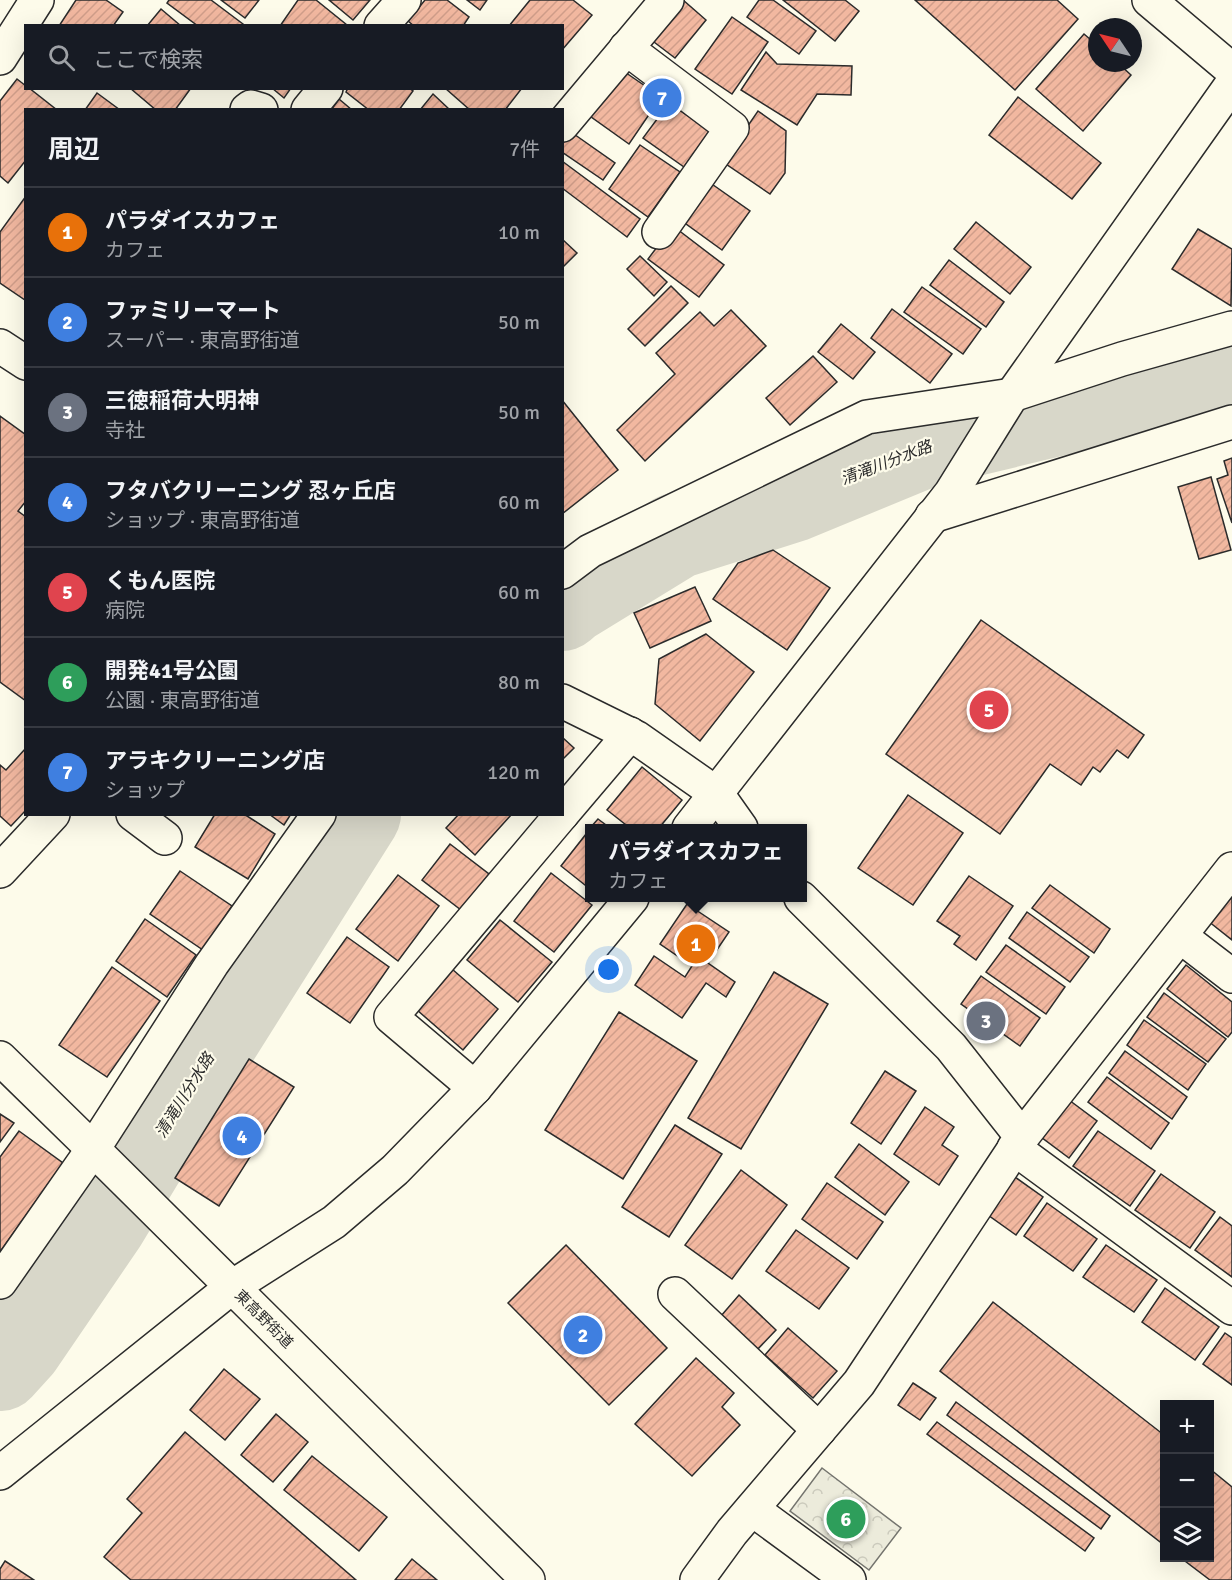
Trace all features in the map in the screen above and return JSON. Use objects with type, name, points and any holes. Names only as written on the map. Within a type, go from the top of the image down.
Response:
[{"type":"street","points":[[0,58],[38,0]]},
{"type":"street","points":[[383,24],[404,0]]},
{"type":"street","points":[[564,124],[667,0]]},
{"type":"street","points":[[1149,0],[1232,70]]},
{"type":"street","points":[[626,48],[732,128],[659,232]]},
{"type":"street","points":[[692,824],[942,505],[1012,395],[1232,84]]},
{"type":"street","points":[[310,108],[324,90]]},
{"type":"street","points":[[564,570],[590,550],[867,417],[1012,395],[1122,359],[1232,328]]},
{"type":"street","points":[[0,345],[24,362]]},
{"type":"street","points":[[942,505],[1232,422]]},
{"type":"street","points":[[564,702],[630,734],[717,794],[738,824]]},
{"type":"street","points":[[564,812],[630,734]]},
{"type":"street","points":[[0,872],[51,816]]},
{"type":"street","points":[[136,816],[165,838]]},
{"type":"street","points":[[0,1282],[93,1149],[212,964],[318,816]]},
{"type":"street","points":[[475,1088],[391,1017],[560,816]]},
{"type":"street","points":[[697,1580],[732,1532],[859,1383],[1018,1142],[1232,869]]},
{"type":"street","points":[[0,1473],[232,1287],[334,1222],[395,1170],[475,1088],[628,902]]},
{"type":"street","points":[[806,902],[951,1047],[1018,1142],[1232,1308]]},
{"type":"street","points":[[1180,936],[1232,976]]},
{"type":"street","name":"東高野街道","points":[[0,1059],[528,1580]]},
{"type":"street","points":[[675,1294],[819,1430]]},
{"type":"street","points":[[752,1509],[849,1580]]},
{"type":"green space","points":[[822,1468],[901,1528],[869,1570],[790,1511]]},
{"type":"building","points":[[76,0],[106,0],[123,12],[114,24],[60,24]]},
{"type":"building","points":[[169,0],[211,0],[243,24],[195,24],[167,3]]},
{"type":"building","points":[[221,0],[259,0],[245,18]]},
{"type":"building","points":[[298,0],[316,0],[346,24],[281,24]]},
{"type":"building","points":[[329,0],[370,0],[353,20]]},
{"type":"building","points":[[425,0],[447,0],[469,17],[464,24],[412,24],[408,21]]},
{"type":"building","points":[[467,0],[487,0],[480,10]]},
{"type":"building","points":[[530,0],[573,0],[592,15],[564,48],[564,24],[511,24]]},
{"type":"building","points":[[683,0],[706,20],[675,58],[650,39]]},
{"type":"building","points":[[759,0],[773,0],[816,31],[799,54],[747,17]]},
{"type":"building","points":[[783,0],[845,0],[859,11],[835,41]]},
{"type":"building","points":[[915,0],[1057,0],[1078,19],[1015,90]]},
{"type":"building","points":[[161,9],[179,24],[149,24]]},
{"type":"building","points":[[732,17],[768,42],[732,94],[695,69]]},
{"type":"building","points":[[1084,34],[1088,37],[1088,72],[1128,72],[1131,75],[1083,131],[1036,89]]},
{"type":"building","points":[[766,52],[777,64],[852,66],[851,95],[817,94],[797,125],[741,90]]},
{"type":"building","points":[[619,68],[661,97],[629,144],[587,114]]},
{"type":"building","points":[[17,79],[24,84],[24,90],[32,90],[54,108],[24,108],[24,163],[8,183],[0,176],[0,101]]},
{"type":"building","points":[[132,90],[190,90],[176,108],[154,108]]},
{"type":"building","points":[[274,90],[290,90],[284,98]]},
{"type":"building","points":[[347,90],[413,91],[400,108],[366,108],[346,92]]},
{"type":"building","points":[[447,90],[520,90],[507,108],[468,108]]},
{"type":"building","points":[[97,93],[117,108],[86,108]]},
{"type":"building","points":[[433,94],[448,108],[422,108]]},
{"type":"building","points":[[1018,97],[1101,163],[1072,199],[989,135]]},
{"type":"building","points":[[339,99],[350,108],[332,108]]},
{"type":"building","points":[[669,103],[710,131],[684,167],[643,138]]},
{"type":"building","points":[[758,111],[786,131],[785,173],[770,194],[723,162]]},
{"type":"building","points":[[571,132],[615,163],[603,180],[564,153],[564,141]]},
{"type":"building","points":[[640,145],[680,172],[648,217],[609,189]]},
{"type":"building","points":[[564,162],[640,219],[627,237],[564,190]]},
{"type":"building","points":[[709,182],[750,211],[722,250],[682,221]]},
{"type":"building","points":[[24,199],[24,299],[0,283],[0,232]]},
{"type":"building","points":[[976,222],[1031,267],[1010,294],[954,249]]},
{"type":"building","points":[[673,226],[724,265],[699,297],[648,259]]},
{"type":"building","points":[[1198,229],[1232,249],[1231,306],[1172,269]]},
{"type":"building","points":[[564,241],[577,253],[564,266]]},
{"type":"building","points":[[640,256],[667,282],[654,296],[627,269]]},
{"type":"building","points":[[949,260],[1004,302],[986,327],[930,285]]},
{"type":"building","points":[[671,286],[688,303],[645,346],[628,329]]},
{"type":"building","points":[[922,287],[981,329],[963,354],[904,312]]},
{"type":"building","points":[[892,309],[952,354],[930,383],[871,338]]},
{"type":"building","points":[[731,310],[766,346],[645,461],[617,430],[675,374],[656,353],[700,312],[714,326]]},
{"type":"building","points":[[841,324],[875,352],[853,379],[818,352]]},
{"type":"building","points":[[813,356],[837,382],[790,425],[766,398]]},
{"type":"building","points":[[564,402],[618,470],[564,512]]},
{"type":"building","points":[[0,416],[24,434],[24,504],[18,511],[24,516],[24,700],[0,682]]},
{"type":"building","points":[[1232,458],[1232,523],[1217,479],[1228,475],[1224,461]]},
{"type":"building","points":[[1211,477],[1231,550],[1199,559],[1178,487]]},
{"type":"building","points":[[773,550],[830,588],[787,650],[713,599],[738,563]]},
{"type":"building","points":[[695,587],[711,621],[650,648],[634,613]]},
{"type":"building","points":[[981,620],[1144,735],[1128,758],[1117,750],[1100,772],[1093,767],[1081,785],[1050,764],[1000,834],[886,754]]},
{"type":"building","points":[[706,634],[754,672],[700,741],[655,704],[659,659]]},
{"type":"building","points":[[564,739],[574,748],[564,758]]},
{"type":"building","points":[[24,750],[24,812],[11,826],[0,816],[0,765],[6,770]]},
{"type":"building","points":[[642,767],[682,800],[662,824],[625,824],[607,810]]},
{"type":"building","points":[[908,795],[963,833],[913,905],[858,868]]},
{"type":"building","points":[[214,816],[247,816],[275,834],[248,879],[195,847]]},
{"type":"building","points":[[272,816],[290,816],[284,825]]},
{"type":"building","points":[[457,816],[510,816],[475,855],[446,828]]},
{"type":"building","points":[[598,819],[605,824],[594,824]]},
{"type":"building","points":[[585,835],[585,885],[561,866]]},
{"type":"building","points":[[450,844],[489,874],[461,910],[422,880]]},
{"type":"building","points":[[180,871],[232,906],[203,950],[150,914]]},
{"type":"building","points":[[551,873],[585,900],[585,902],[592,905],[554,952],[514,921]]},
{"type":"building","points":[[398,875],[439,906],[398,961],[356,929]]},
{"type":"building","points":[[969,876],[1013,906],[976,960],[954,944],[960,936],[937,921]]},
{"type":"building","points":[[1050,885],[1110,929],[1094,953],[1032,908]]},
{"type":"building","points":[[1232,893],[1232,940],[1208,921]]},
{"type":"building","points":[[687,904],[729,932],[708,963],[735,982],[726,997],[706,983],[682,1018],[635,985],[654,956],[685,977],[692,966],[660,944]]},
{"type":"building","points":[[1027,912],[1089,957],[1070,982],[1009,938]]},
{"type":"building","points":[[145,919],[196,955],[167,997],[116,961]]},
{"type":"building","points":[[500,920],[552,962],[518,1002],[467,960]]},
{"type":"building","points":[[347,937],[389,967],[350,1023],[307,993]]},
{"type":"building","points":[[1006,945],[1065,987],[1046,1014],[986,972]]},
{"type":"building","points":[[1186,965],[1232,1002],[1232,1032],[1228,1037],[1167,989]]},
{"type":"building","points":[[112,967],[160,1001],[107,1077],[59,1045]]},
{"type":"building","points":[[452,969],[498,1009],[463,1050],[417,1010]]},
{"type":"building","points":[[774,972],[828,1004],[741,1149],[688,1118]]},
{"type":"building","points":[[981,976],[1040,1018],[1020,1046],[961,1004]]},
{"type":"building","points":[[1164,993],[1226,1039],[1208,1062],[1147,1017]]},
{"type":"building","points":[[619,1012],[697,1061],[623,1179],[545,1130]]},
{"type":"building","points":[[1144,1020],[1206,1064],[1188,1090],[1127,1045]]},
{"type":"building","points":[[1125,1051],[1187,1097],[1172,1119],[1109,1073]]},
{"type":"building","points":[[249,1059],[294,1087],[219,1206],[175,1178]]},
{"type":"building","points":[[885,1071],[916,1091],[881,1144],[851,1123]]},
{"type":"building","points":[[1107,1077],[1169,1123],[1151,1149],[1088,1102]]},
{"type":"building","points":[[1069,1100],[1097,1121],[1069,1158],[1041,1137]]},
{"type":"building","points":[[925,1107],[954,1127],[942,1145],[958,1156],[939,1185],[894,1154]]},
{"type":"building","points":[[0,1114],[14,1123],[0,1142]]},
{"type":"building","points":[[675,1125],[722,1154],[669,1237],[622,1207]]},
{"type":"building","points":[[19,1131],[63,1163],[0,1252],[0,1157]]},
{"type":"building","points":[[1098,1131],[1155,1171],[1130,1206],[1073,1166]]},
{"type":"building","points":[[859,1144],[909,1182],[885,1215],[835,1177]]},
{"type":"building","points":[[741,1170],[787,1205],[732,1279],[685,1245]]},
{"type":"building","points":[[1161,1174],[1215,1212],[1190,1248],[1135,1210]]},
{"type":"building","points":[[1015,1177],[1043,1197],[1016,1235],[988,1215]]},
{"type":"building","points":[[827,1183],[883,1222],[857,1259],[802,1219]]},
{"type":"building","points":[[1047,1203],[1097,1239],[1073,1271],[1024,1236]]},
{"type":"building","points":[[1220,1217],[1232,1226],[1232,1277],[1195,1250]]},
{"type":"building","points":[[796,1230],[849,1268],[819,1309],[766,1271]]},
{"type":"building","points":[[566,1245],[667,1348],[609,1405],[508,1303]]},
{"type":"building","points":[[1106,1245],[1157,1280],[1134,1312],[1083,1277]]},
{"type":"building","points":[[1165,1288],[1219,1327],[1195,1360],[1142,1322]]},
{"type":"building","points":[[739,1295],[776,1330],[757,1350],[721,1316]]},
{"type":"building","points":[[993,1302],[1160,1432],[1160,1542],[940,1371]]},
{"type":"building","points":[[788,1328],[837,1371],[813,1398],[765,1355]]},
{"type":"building","points":[[1225,1333],[1232,1338],[1232,1385],[1203,1364]]},
{"type":"building","points":[[696,1358],[734,1393],[722,1407],[740,1425],[692,1476],[635,1424]]},
{"type":"building","points":[[224,1369],[260,1399],[225,1440],[190,1410]]},
{"type":"building","points":[[913,1383],[936,1398],[920,1420],[898,1405]]},
{"type":"building","points":[[956,1402],[1110,1516],[1101,1529],[947,1415]]},
{"type":"building","points":[[276,1414],[308,1442],[273,1482],[241,1455]]},
{"type":"building","points":[[937,1422],[1094,1538],[1085,1551],[927,1434]]},
{"type":"building","points":[[185,1432],[356,1580],[131,1580],[104,1557],[142,1513],[127,1499]]},
{"type":"building","points":[[312,1456],[387,1517],[359,1551],[284,1490]]},
{"type":"building","points":[[1214,1472],[1232,1487],[1232,1580],[1210,1580],[1186,1562],[1214,1562]]},
{"type":"building","points":[[412,1559],[437,1580],[395,1580]]},
{"type":"building","points":[[5,1561],[34,1580],[0,1580],[0,1569]]},
{"type":"waterway","name":"清滝川分水路","points":[[564,606],[676,536],[793,499],[924,445],[1232,371]]},
{"type":"waterway","name":"清滝川分水路","points":[[0,1368],[20,1346],[104,1223],[199,1066],[357,816]]},
{"type":"place","name":"アラキクリーニング店","points":[[662,98]]},
{"type":"place","name":"くもん医院","points":[[989,710]]},
{"type":"place","name":"パラダイスカフェ","points":[[696,944]]},
{"type":"place","name":"三徳稲荷大明神","points":[[986,1021]]},
{"type":"place","name":"フタバクリーニング 忍ヶ丘店","points":[[242,1136]]},
{"type":"place","name":"ファミリーマート","points":[[583,1335]]},
{"type":"place","name":"開発41号公園","points":[[846,1519]]}]
